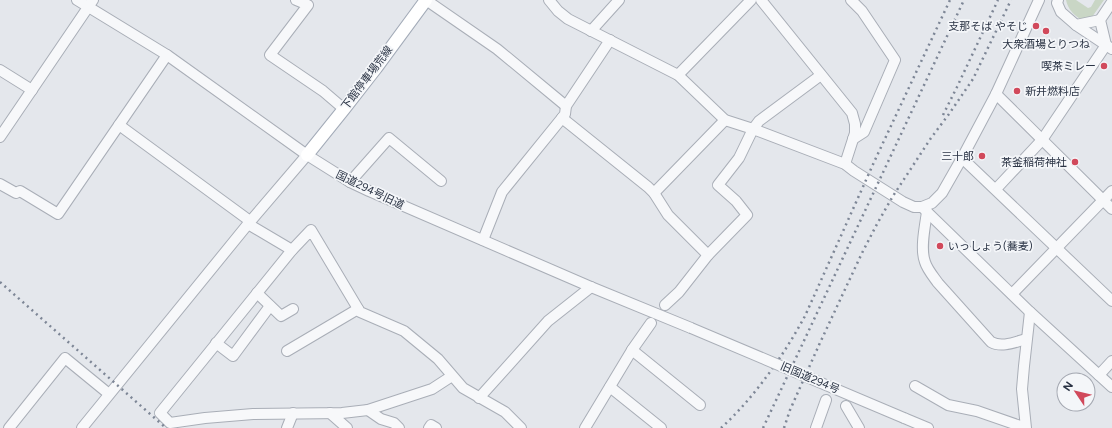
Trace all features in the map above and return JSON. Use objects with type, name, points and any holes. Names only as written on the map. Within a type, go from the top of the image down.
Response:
[{"type":"main road","name":"下館停車場荒線","points":[[307,155],[344,110],[426,0]]},
{"type":"street","name":"国道294号旧道","points":[[77,0],[91,3],[167,55],[307,155],[350,182],[369,192],[691,328]]},
{"type":"street","points":[[296,0],[308,5],[270,55],[322,91],[344,110]]},
{"type":"street","points":[[426,0],[497,49],[566,106]]},
{"type":"street","points":[[549,0],[558,11],[568,19],[678,75],[725,120],[845,164],[903,202],[925,210],[1030,312],[1112,387]]},
{"type":"street","points":[[591,31],[619,0]]},
{"type":"street","points":[[678,75],[751,0]]},
{"type":"street","points":[[761,0],[852,113],[855,124],[855,133],[845,164]]},
{"type":"street","points":[[851,0],[862,11],[895,60],[864,132],[853,139]]},
{"type":"street","points":[[1026,339],[1008,344],[996,345],[991,342],[938,283],[924,261],[923,252],[925,210],[942,193],[962,158],[996,94],[1039,0]]},
{"type":"street","points":[[1058,0],[1057,4],[1059,8],[1076,25],[1109,47]]},
{"type":"street","points":[[1076,25],[1100,20],[1112,2]]},
{"type":"street","points":[[0,137],[91,3]]},
{"type":"street","points":[[1100,20],[1109,47]]},
{"type":"street","points":[[482,240],[502,192],[565,114],[566,106],[610,40]]},
{"type":"street","points":[[996,189],[1042,140],[1109,47]]},
{"type":"street","points":[[0,184],[16,193],[20,191],[58,214],[167,55]]},
{"type":"street","points":[[0,70],[32,90]]},
{"type":"street","points":[[665,304],[679,292],[708,255],[747,215],[736,201],[718,185],[739,158],[759,120],[822,75]]},
{"type":"street","points":[[996,94],[1112,210]]},
{"type":"street","points":[[562,118],[648,187],[654,193],[668,215],[708,255]]},
{"type":"street","points":[[654,193],[725,120]]},
{"type":"street","points":[[119,125],[249,223],[292,250]]},
{"type":"street","points":[[350,182],[389,138],[441,181]]},
{"type":"street","points":[[82,428],[249,223],[307,155]]},
{"type":"street","points":[[962,158],[1112,301]]},
{"type":"street","points":[[1012,294],[1112,191]]},
{"type":"street","points":[[452,376],[432,389],[368,410],[330,413],[253,414],[170,423],[160,413],[292,250],[311,230],[360,312],[404,331],[438,359],[463,388],[505,412],[520,428]]},
{"type":"street","points":[[479,398],[548,321],[591,286]]},
{"type":"street","points":[[257,293],[281,316],[293,309]]},
{"type":"street","points":[[216,343],[232,356],[270,306]]},
{"type":"street","points":[[287,351],[358,309]]},
{"type":"street","points":[[915,386],[948,405],[978,411],[1026,428],[1022,389],[1030,312]]},
{"type":"street","points":[[585,428],[632,350],[651,323]]},
{"type":"street","name":"旧国道294号","points":[[691,328],[928,428]]},
{"type":"street","points":[[632,350],[700,405]]},
{"type":"street","points":[[9,428],[65,358],[109,394]]},
{"type":"street","points":[[1099,375],[1112,360]]},
{"type":"street","points":[[610,387],[661,428]]},
{"type":"street","points":[[816,428],[826,400]]},
{"type":"street","points":[[846,406],[859,428]]},
{"type":"street","points":[[368,410],[381,419],[394,423],[399,428]]},
{"type":"street","points":[[287,428],[293,413]]},
{"type":"street","points":[[330,413],[347,428]]},
{"type":"street","points":[[429,428],[431,425],[436,428]]},
{"type":"green space","points":[[1066,0],[1076,0],[1088,8],[1091,7],[1095,0],[1104,0],[1092,17],[1080,19],[1071,11]]},
{"type":"railway","points":[[721,428],[757,390],[788,346],[805,316],[875,160],[950,0]]},
{"type":"railway","points":[[763,428],[964,0]]},
{"type":"railway","points":[[943,115],[998,0]]},
{"type":"railway","points":[[784,428],[790,410],[819,345],[877,224],[893,196],[931,138],[973,79],[1011,0]]},
{"type":"railway","points":[[0,282],[166,428]]},
{"type":"place","name":"支那そば やそじ","points":[[1036,26]]},
{"type":"place","name":"大衆酒場とりつね","points":[[1046,31]]},
{"type":"place","name":"喫茶ミレー","points":[[1104,66]]},
{"type":"place","name":"新井燃料店","points":[[1017,91]]},
{"type":"place","name":"三十郎","points":[[982,156]]},
{"type":"place","name":"茶釜稲荷神社","points":[[1075,162]]},
{"type":"place","name":"いっしょう(蕎麦)","points":[[940,246]]}]
